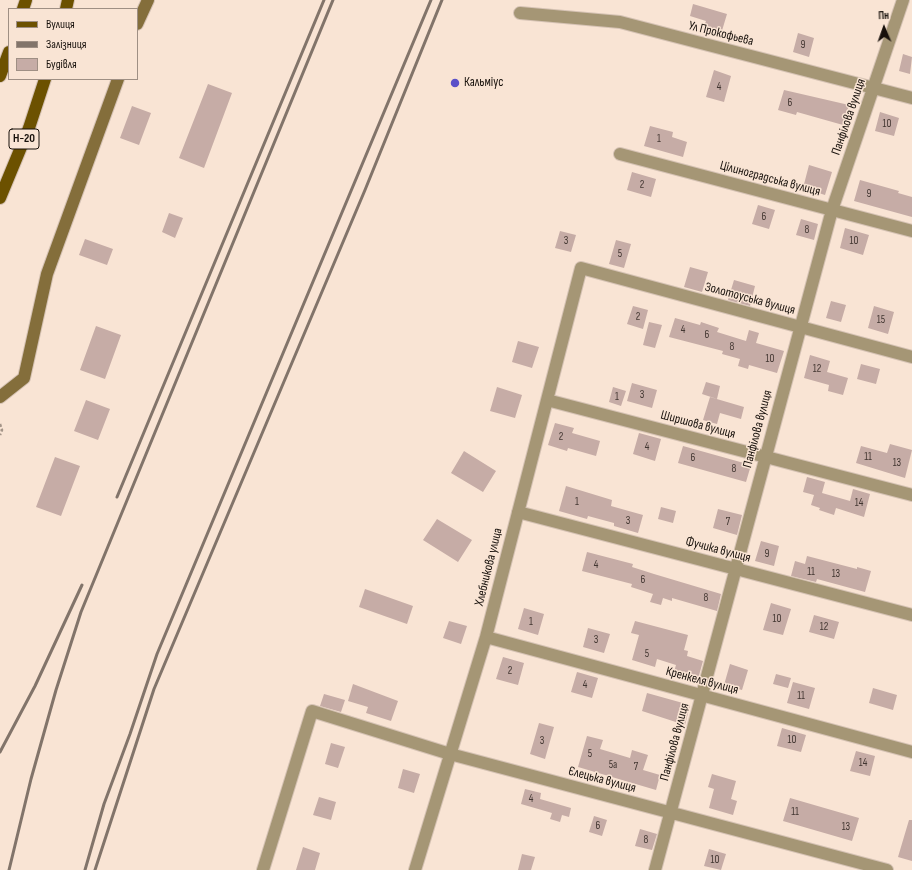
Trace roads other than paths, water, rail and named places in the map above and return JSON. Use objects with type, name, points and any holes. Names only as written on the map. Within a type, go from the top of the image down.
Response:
[{"type":"main road","points":[[0,76],[8,55]]},
{"type":"main road","name":"Н-20","points":[[0,198],[29,128],[45,80]]},
{"type":"street","points":[[138,22],[148,0]]},
{"type":"street","name":"Панфілова вулиця","points":[[655,870],[832,210],[903,0]]},
{"type":"street","name":"Ул Прокофьева","points":[[520,13],[620,22],[912,98]]},
{"type":"street","points":[[0,398],[24,378],[47,274],[118,80]]},
{"type":"street","name":"Цілиноградська вулиця","points":[[620,154],[912,231]]},
{"type":"street","name":"Золотоуська вулиця","points":[[581,268],[912,357]]},
{"type":"street","name":"Хлебникова улица","points":[[415,870],[486,637],[581,268]]},
{"type":"street","name":"Ширшова вулиця","points":[[546,400],[912,495]]},
{"type":"street","name":"Фучика вулиця","points":[[518,512],[912,615]]},
{"type":"street","name":"Кренкеля вулиця","points":[[486,637],[912,752]]},
{"type":"street","name":"Єлецька вулиця","points":[[263,870],[312,711],[450,754],[887,870]]},
{"type":"railway","points":[[117,497],[324,0]]},
{"type":"railway","points":[[9,870],[31,779],[56,690],[81,612],[333,0]]},
{"type":"railway","points":[[85,870],[104,804],[157,654],[431,0]]},
{"type":"railway","points":[[95,870],[154,689],[365,190],[442,0]]},
{"type":"railway","points":[[0,752],[35,686],[82,585]]},
{"type":"place","name":"Кальміус","points":[[455,83]]}]
